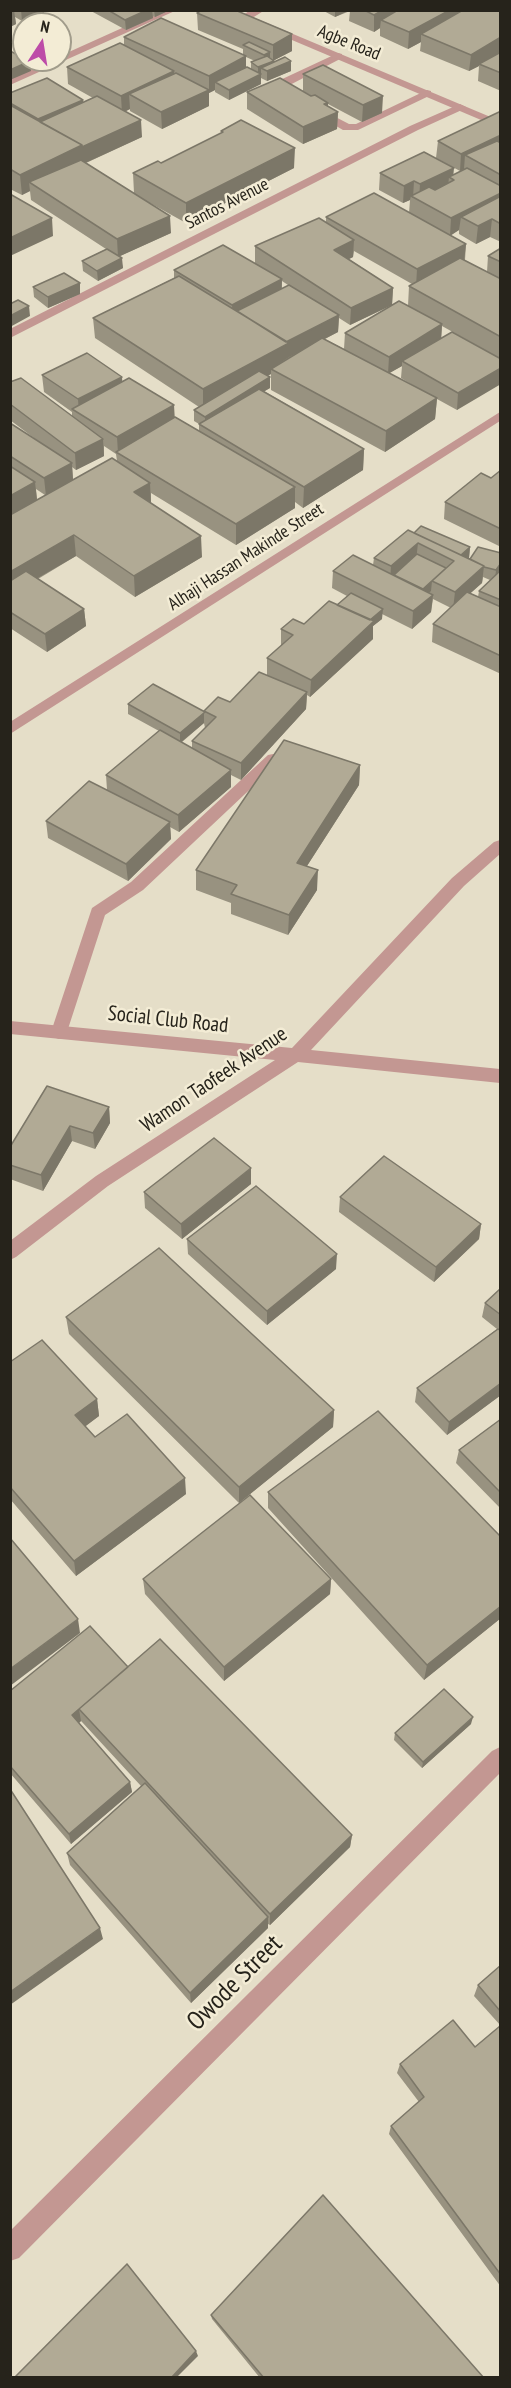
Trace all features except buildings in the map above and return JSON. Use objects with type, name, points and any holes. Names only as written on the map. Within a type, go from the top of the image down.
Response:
[{"type":"street","points":[[10,82],[172,10]]},
{"type":"street","name":"Agbe Road","points":[[226,10],[501,125]]},
{"type":"street","points":[[245,18],[260,10]]},
{"type":"street","points":[[338,56],[282,83],[275,89],[347,128],[358,127],[427,93]]},
{"type":"street","name":"Santos Avenue","points":[[10,334],[414,128],[460,107]]},
{"type":"street","name":"Alhaji Hassan Makinde Street","points":[[10,729],[501,416]]},
{"type":"street","points":[[59,1032],[98,912],[137,886],[273,759]]},
{"type":"street","name":"Wamon Taofeek Avenue","points":[[10,1252],[102,1181],[296,1055],[458,882],[501,846]]},
{"type":"street","name":"Social Club Road","points":[[10,1027],[501,1076]]},
{"type":"street","name":"Owode Street","points":[[10,2249],[501,1758]]}]
